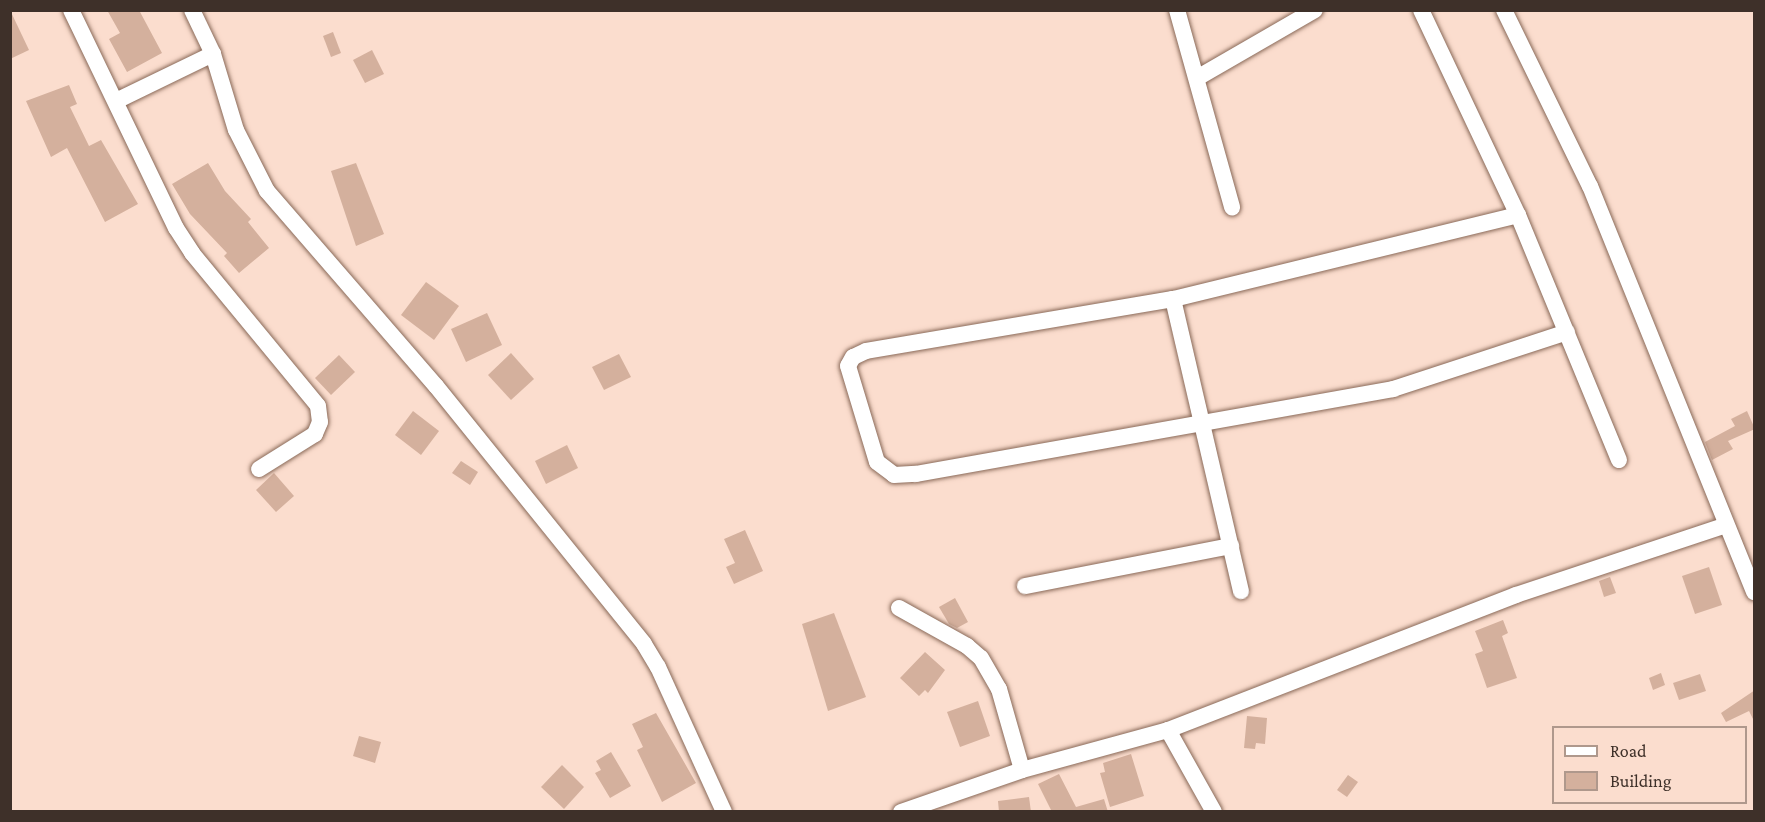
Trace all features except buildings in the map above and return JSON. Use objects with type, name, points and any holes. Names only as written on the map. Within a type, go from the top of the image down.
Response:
[{"type":"street","points":[[71,10],[176,228],[192,253],[318,406],[320,422],[315,434],[259,469]]},
{"type":"street","points":[[192,10],[213,54],[236,130],[267,191],[436,386],[644,644],[658,667],[724,812]]},
{"type":"street","points":[[1177,10],[1232,207]]},
{"type":"street","points":[[1197,78],[1315,10]]},
{"type":"street","points":[[1420,10],[1518,215],[1619,460]]},
{"type":"street","points":[[1504,10],[1590,186],[1755,592]]},
{"type":"street","points":[[116,101],[213,54]]},
{"type":"street","points":[[1518,215],[1173,299],[866,351],[853,357],[848,366],[877,462],[894,475],[1204,424],[1393,389],[1567,332]]},
{"type":"street","points":[[1173,299],[1204,424],[1241,591]]},
{"type":"street","points":[[902,812],[1022,770],[1167,730],[1516,595],[1726,525]]},
{"type":"street","points":[[1025,586],[1231,546]]},
{"type":"street","points":[[899,608],[968,646],[981,658],[999,689],[1022,770]]},
{"type":"street","points":[[1167,730],[1214,812]]}]
